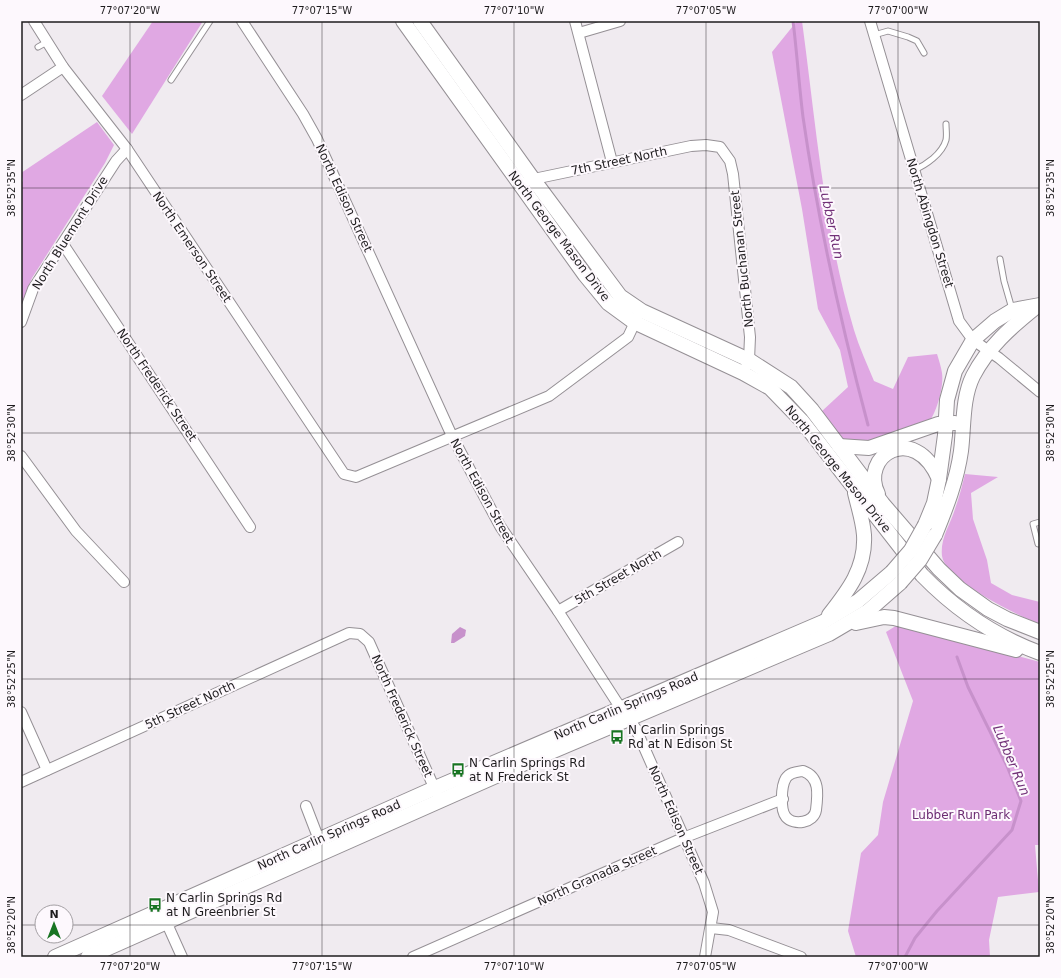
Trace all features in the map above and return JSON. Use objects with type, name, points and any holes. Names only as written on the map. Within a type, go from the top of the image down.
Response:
[{"type":"main road","name":"North George Mason Drive","points":[[403,21],[526,181],[607,281],[630,304],[638,317],[770,388],[788,405],[922,575],[942,595],[986,628],[1009,641],[1040,654]]},
{"type":"main road","name":"North George Mason Drive","points":[[420,21],[526,181]]},
{"type":"main road","name":"North Carlin Springs Road","points":[[625,714],[798,648],[848,624],[868,611],[896,577],[925,524],[934,503],[939,479],[946,423],[947,400],[955,371],[973,340],[995,321],[1013,310],[1038,306]]},
{"type":"main road","name":"North Carlin Springs Road","points":[[55,957],[164,916],[437,795],[625,714],[823,622],[858,602],[896,577],[920,560],[935,535],[950,498],[958,466],[965,403],[972,377],[989,350],[1005,332],[1038,306]]},
{"type":"main road","name":"North George Mason Drive","points":[[638,317],[749,360],[791,387],[812,410],[883,504],[939,569],[960,589],[1007,619],[1040,632]]},
{"type":"main road","points":[[839,446],[870,448],[935,425],[963,422]]},
{"type":"main road","points":[[883,504],[874,485],[874,476],[886,454],[893,449],[915,449],[933,465],[939,479]]},
{"type":"main road","points":[[823,622],[855,580],[862,560],[864,535],[854,489]]},
{"type":"main road","points":[[848,624],[872,619],[894,618],[961,637],[1040,654]]},
{"type":"main road","name":"North Carlin Springs Road","points":[[88,957],[164,916]]},
{"type":"street","name":"North Emerson Street","points":[[34,21],[42,45],[63,68],[127,149],[344,474],[347,476],[356,477],[452,436]]},
{"type":"street","name":"North Edison Street","points":[[242,21],[303,114],[317,139],[452,436],[500,526],[636,729],[704,883],[713,912],[705,957]]},
{"type":"street","points":[[575,21],[612,162]]},
{"type":"street","points":[[579,33],[620,21]]},
{"type":"street","name":"North Abingdon Street","points":[[870,21],[960,321],[973,340],[989,350],[1040,392]]},
{"type":"street","points":[[21,95],[63,68]]},
{"type":"street","name":"7th Street North","points":[[526,181],[691,146],[706,145],[720,147]]},
{"type":"street","name":"North Buchanan Street","points":[[720,147],[730,160],[733,174],[750,337],[749,360],[744,373]]},
{"type":"street","name":"North Bluemont Drive","points":[[21,322],[33,289],[116,160],[127,149]]},
{"type":"street","name":"North Frederick Street","points":[[63,244],[250,527]]},
{"type":"street","points":[[452,436],[549,396],[628,337],[638,317]]},
{"type":"street","points":[[21,456],[76,531],[124,582]]},
{"type":"street","name":"5th Street North","points":[[558,611],[678,542]]},
{"type":"street","name":"5th Street North","points":[[21,782],[338,637],[349,633],[360,634]]},
{"type":"street","name":"North Frederick Street","points":[[360,634],[369,642],[437,795]]},
{"type":"street","points":[[21,712],[47,770]]},
{"type":"street","points":[[802,771],[811,774],[816,781],[816,812],[810,820],[794,822],[786,817],[782,810],[783,798],[783,787],[786,778],[794,772],[802,771]]},
{"type":"street","name":"North Granada Street","points":[[413,957],[684,838],[783,798]]},
{"type":"street","points":[[306,806],[322,846]]},
{"type":"street","points":[[164,916],[182,957]]},
{"type":"street","points":[[711,928],[729,930],[801,957]]},
{"type":"lane","points":[[171,80],[210,21]]},
{"type":"lane","points":[[874,35],[888,31],[908,37],[917,41],[924,53]]},
{"type":"lane","points":[[914,170],[931,161],[942,147],[946,141],[946,124]]},
{"type":"lane","points":[[1000,259],[1004,281],[1013,310]]},
{"type":"lane","points":[[1040,522],[1033,524],[1038,544],[1040,544]]},
{"type":"green space","points":[[153,21],[203,21],[132,134],[102,96]]},
{"type":"green space","points":[[797,21],[802,21],[822,177],[835,254],[854,330],[863,356],[874,381],[893,389],[908,357],[937,354],[942,373],[942,385],[939,399],[935,412],[929,422],[869,446],[842,439],[821,412],[848,387],[840,350],[818,309],[802,209],[772,52]]},
{"type":"green space","points":[[97,122],[114,145],[105,163],[32,278],[21,305],[21,183],[23,181],[21,173]]},
{"type":"green space","points":[[965,474],[998,477],[971,493],[973,519],[987,560],[991,583],[1012,595],[1040,602],[1040,624],[984,596],[955,576],[946,565],[942,556],[942,544],[958,501]]},
{"type":"green space","name":"Lubber Run Park","points":[[899,624],[1040,662],[1040,845],[1035,845],[1039,892],[998,897],[989,940],[990,957],[856,957],[848,931],[861,853],[878,835],[883,802],[913,701],[886,632]]},
{"type":"shaded area","points":[[460,627],[466,630],[465,636],[454,643],[451,643],[452,634]]},
{"type":"waterway","name":"Lubber Run","points":[[793,21],[803,117],[823,234],[868,425]]},
{"type":"waterway","name":"Lubber Run","points":[[905,957],[915,938],[937,911],[1012,830],[1021,801],[1007,766],[968,687],[957,657]]},
{"type":"place","name":"N Carlin Springs Rd at N Edison St","points":[[617,737]]},
{"type":"place","name":"N Carlin Springs Rd at N Frederick St","points":[[458,770]]},
{"type":"place","name":"N Carlin Springs Rd at N Greenbrier St","points":[[155,905]]}]
